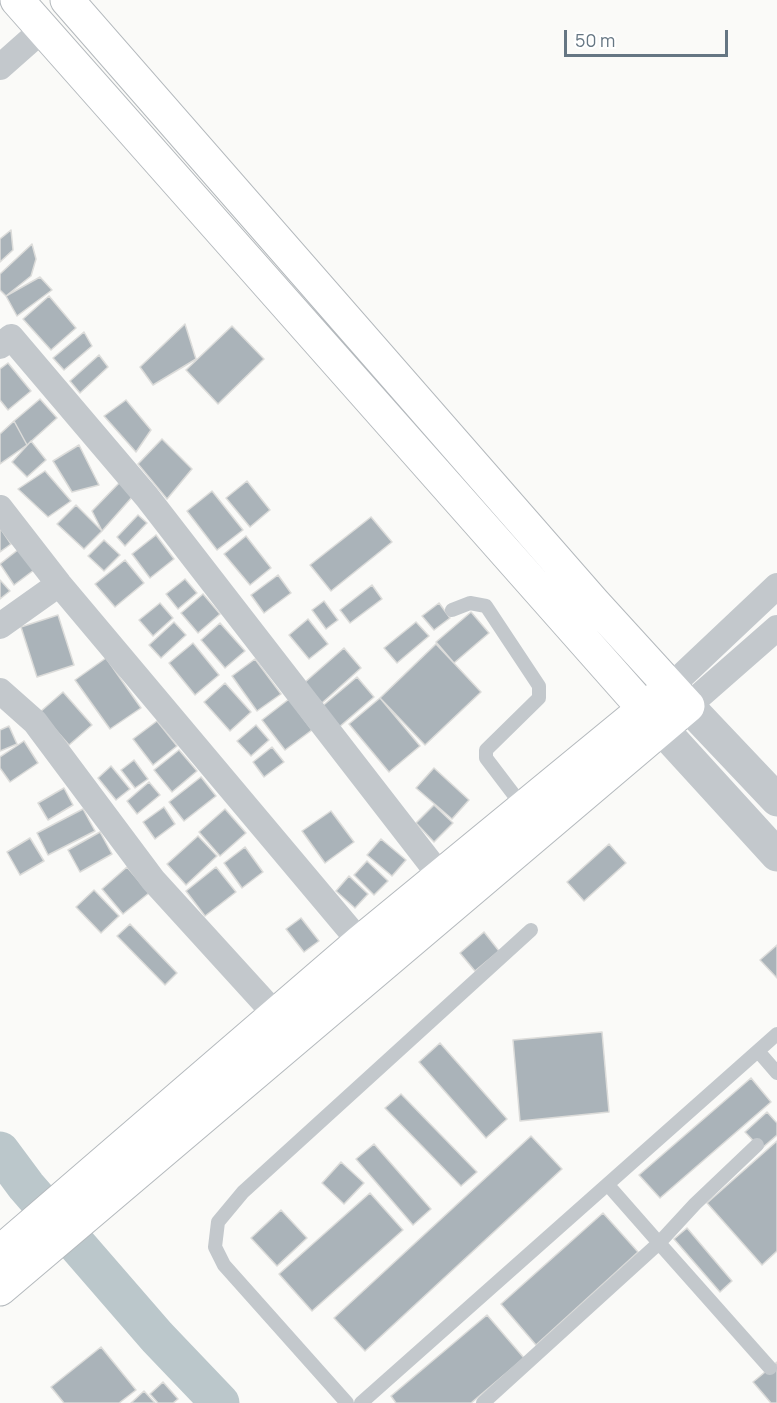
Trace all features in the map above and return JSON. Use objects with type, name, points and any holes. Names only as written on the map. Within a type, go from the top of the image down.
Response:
[{"type":"highway","points":[[17,0],[653,718]]},
{"type":"highway","points":[[0,1289],[22,1246],[88,1195],[679,696],[68,0]]},
{"type":"highway","points":[[88,1195],[276,1016],[360,942],[451,889],[524,808],[653,718]]},
{"type":"street","points":[[0,67],[43,29]]},
{"type":"street","points":[[4,335],[147,497],[451,889]]},
{"type":"street","points":[[0,508],[60,584],[360,942]]},
{"type":"street","points":[[0,626],[60,584]]},
{"type":"street","points":[[679,696],[777,586]]},
{"type":"street","points":[[679,696],[777,628]]},
{"type":"street","points":[[0,691],[35,722],[153,880],[276,1016]]},
{"type":"street","points":[[679,696],[777,800]]},
{"type":"street","points":[[653,718],[777,855]]},
{"type":"lane","points":[[452,610],[470,603],[486,606],[539,686],[539,698],[486,750],[486,758],[524,808]]},
{"type":"lane","points":[[347,1403],[224,1265],[215,1247],[218,1221],[243,1192],[531,930]]},
{"type":"lane","points":[[361,1403],[777,1034]]},
{"type":"lane","points":[[758,1051],[777,1073]]},
{"type":"lane","points":[[483,1403],[659,1243],[695,1203],[757,1145]]},
{"type":"lane","points":[[608,1185],[770,1368]]},
{"type":"building","points":[[11,230],[13,250],[0,262],[0,239]]},
{"type":"building","points":[[32,244],[36,259],[31,276],[6,296],[0,290],[0,274]]},
{"type":"building","points":[[40,277],[52,290],[17,316],[6,296]]},
{"type":"building","points":[[49,296],[76,328],[51,350],[23,319]]},
{"type":"building","points":[[185,324],[196,359],[153,385],[140,367]]},
{"type":"building","points":[[232,326],[264,359],[218,404],[186,370]]},
{"type":"building","points":[[84,332],[92,346],[64,370],[53,358]]},
{"type":"building","points":[[99,355],[108,367],[80,393],[70,381]]},
{"type":"building","points":[[8,363],[31,391],[8,410],[0,400],[0,369]]},
{"type":"building","points":[[40,399],[57,418],[27,445],[14,421]]},
{"type":"building","points":[[126,400],[151,430],[136,452],[104,416]]},
{"type":"building","points":[[14,421],[27,445],[0,464],[0,434]]},
{"type":"building","points":[[162,439],[192,469],[167,499],[138,464]]},
{"type":"building","points":[[31,441],[46,460],[27,477],[12,462]]},
{"type":"building","points":[[79,445],[99,485],[72,492],[53,461]]},
{"type":"building","points":[[45,471],[71,501],[48,517],[18,489]]},
{"type":"building","points":[[123,479],[133,496],[102,531],[92,511]]},
{"type":"building","points":[[247,481],[270,510],[250,527],[226,498]]},
{"type":"building","points":[[212,491],[243,530],[217,550],[187,511]]},
{"type":"building","points":[[76,505],[102,531],[84,549],[57,524]]},
{"type":"building","points":[[138,515],[147,523],[125,546],[117,537]]},
{"type":"building","points":[[371,517],[392,542],[331,591],[310,565]]},
{"type":"building","points":[[0,528],[11,544],[0,552]]},
{"type":"building","points":[[156,535],[174,559],[150,578],[132,554]]},
{"type":"building","points":[[246,536],[271,568],[250,585],[224,554]]},
{"type":"building","points":[[104,540],[120,555],[104,571],[88,556]]},
{"type":"building","points":[[19,549],[34,570],[14,585],[0,564]]},
{"type":"building","points":[[125,560],[144,583],[115,607],[95,584]]},
{"type":"building","points":[[278,575],[291,593],[264,613],[251,595]]},
{"type":"building","points":[[185,579],[197,593],[178,609],[166,594]]},
{"type":"building","points":[[0,580],[10,591],[0,599]]},
{"type":"building","points":[[372,585],[382,599],[350,623],[340,610]]},
{"type":"building","points":[[203,594],[220,614],[198,633],[181,613]]},
{"type":"building","points":[[324,601],[338,620],[326,629],[312,610]]},
{"type":"building","points":[[160,603],[173,618],[153,636],[139,620]]},
{"type":"building","points":[[439,603],[450,618],[434,630],[422,616]]},
{"type":"building","points":[[471,612],[489,633],[454,663],[436,642]]},
{"type":"building","points":[[58,615],[74,665],[37,677],[21,627]]},
{"type":"building","points":[[308,619],[328,644],[309,659],[289,635]]},
{"type":"building","points":[[174,622],[186,635],[161,658],[149,645]]},
{"type":"building","points":[[416,622],[429,636],[397,663],[384,648]]},
{"type":"building","points":[[220,623],[245,651],[225,668],[201,640]]},
{"type":"building","points":[[193,643],[219,675],[195,695],[169,663]]},
{"type":"building","points":[[436,644],[481,692],[425,745],[380,698]]},
{"type":"building","points":[[344,648],[361,668],[322,703],[304,683]]},
{"type":"building","points":[[106,658],[141,708],[110,729],[75,680]]},
{"type":"building","points":[[255,659],[281,694],[257,711],[232,676]]},
{"type":"building","points":[[357,677],[374,697],[338,728],[320,708]]},
{"type":"building","points":[[225,683],[251,712],[230,731],[204,702]]},
{"type":"building","points":[[63,692],[92,725],[69,745],[40,712]]},
{"type":"building","points":[[380,698],[420,746],[389,772],[349,724]]},
{"type":"building","points":[[289,699],[312,730],[285,750],[262,720]]},
{"type":"building","points":[[157,721],[177,746],[153,765],[133,739]]},
{"type":"building","points":[[256,725],[269,740],[251,756],[237,741]]},
{"type":"building","points":[[9,726],[17,744],[0,751],[0,730]]},
{"type":"building","points":[[24,741],[38,763],[10,782],[0,768],[0,757]]},
{"type":"building","points":[[272,747],[284,762],[264,777],[253,762]]},
{"type":"building","points":[[179,750],[197,771],[172,792],[154,770]]},
{"type":"building","points":[[134,760],[148,779],[135,788],[121,770]]},
{"type":"building","points":[[111,766],[130,789],[116,800],[98,778]]},
{"type":"building","points":[[434,768],[469,800],[452,819],[416,788]]},
{"type":"building","points":[[201,777],[216,796],[184,821],[169,802]]},
{"type":"building","points":[[149,782],[160,795],[137,814],[127,801]]},
{"type":"building","points":[[64,788],[73,805],[48,820],[38,803]]},
{"type":"building","points":[[434,805],[453,823],[434,842],[416,823]]},
{"type":"building","points":[[164,807],[175,824],[155,839],[143,822]]},
{"type":"building","points":[[83,809],[95,831],[48,855],[37,833]]},
{"type":"building","points":[[225,809],[246,833],[220,856],[199,832]]},
{"type":"building","points":[[331,811],[354,842],[325,863],[302,831]]},
{"type":"building","points":[[100,832],[112,854],[80,872],[68,850]]},
{"type":"building","points":[[198,836],[217,856],[186,885],[167,864]]},
{"type":"building","points":[[30,838],[44,861],[20,875],[7,852]]},
{"type":"building","points":[[381,839],[406,860],[392,876],[367,855]]},
{"type":"building","points":[[609,844],[626,863],[584,901],[567,882]]},
{"type":"building","points":[[245,847],[263,872],[242,888],[224,863]]},
{"type":"building","points":[[367,861],[388,881],[374,895],[354,875]]},
{"type":"building","points":[[127,867],[149,893],[123,914],[102,889]]},
{"type":"building","points":[[216,867],[236,892],[205,916],[186,891]]},
{"type":"building","points":[[349,876],[368,894],[355,908],[336,891]]},
{"type":"building","points":[[94,890],[119,916],[101,933],[76,907]]},
{"type":"building","points":[[301,918],[319,941],[304,952],[286,929]]},
{"type":"building","points":[[130,924],[177,973],[165,985],[117,936]]},
{"type":"building","points":[[484,932],[499,951],[475,971],[460,953]]},
{"type":"building","points":[[777,945],[777,978],[760,960]]},
{"type":"building","points":[[602,1032],[609,1112],[520,1121],[513,1040]]},
{"type":"building","points":[[440,1043],[507,1119],[486,1138],[419,1062]]},
{"type":"building","points":[[751,1078],[771,1102],[660,1198],[639,1175]]},
{"type":"building","points":[[401,1094],[477,1172],[461,1186],[385,1108]]},
{"type":"building","points":[[767,1112],[777,1123],[777,1135],[761,1149],[745,1132]]},
{"type":"building","points":[[531,1136],[562,1169],[365,1351],[334,1318]]},
{"type":"building","points":[[777,1141],[777,1251],[762,1265],[707,1203]]},
{"type":"building","points":[[374,1144],[431,1209],[413,1225],[356,1159]]},
{"type":"building","points":[[341,1162],[364,1183],[344,1204],[322,1183]]},
{"type":"building","points":[[370,1193],[403,1230],[312,1311],[279,1274]]},
{"type":"building","points":[[281,1210],[307,1238],[277,1266],[251,1238]]},
{"type":"building","points":[[603,1213],[638,1252],[536,1345],[501,1304]]},
{"type":"building","points":[[687,1228],[732,1281],[720,1292],[674,1239]]},
{"type":"building","points":[[487,1315],[524,1358],[471,1403],[396,1403],[391,1396]]},
{"type":"building","points":[[101,1347],[136,1390],[119,1403],[64,1403],[51,1387]]},
{"type":"building","points":[[777,1362],[777,1403],[771,1403],[753,1382]]},
{"type":"building","points":[[163,1382],[178,1399],[173,1403],[158,1403],[150,1394]]},
{"type":"building","points":[[144,1391],[155,1403],[131,1403]]},
{"type":"waterway","points":[[0,1151],[26,1186],[157,1337],[220,1403]]}]
